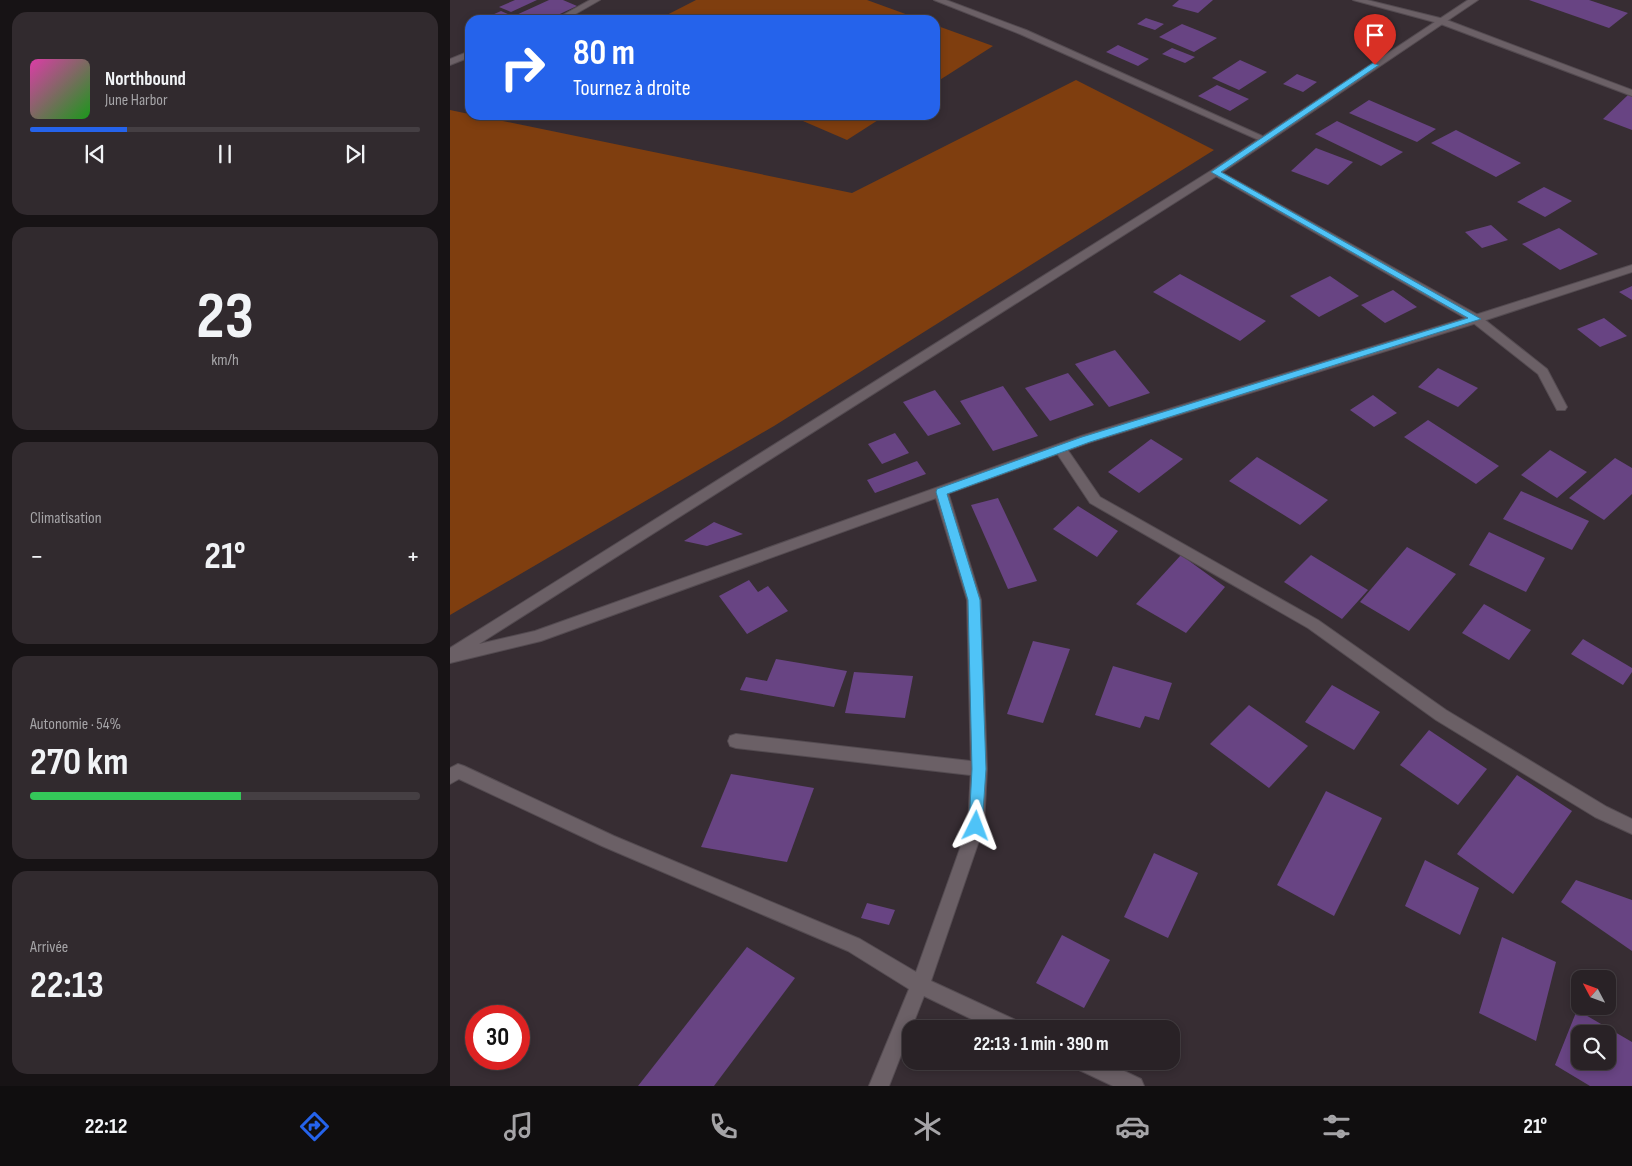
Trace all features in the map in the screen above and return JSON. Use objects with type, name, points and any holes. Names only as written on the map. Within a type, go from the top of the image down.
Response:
[{"type":"street","points":[[568,15],[596,0]]},
{"type":"street","points":[[938,0],[1023,32],[1264,139]]},
{"type":"street","points":[[1357,0],[1441,21],[1632,92]]},
{"type":"street","points":[[450,656],[1216,172],[1474,0]]},
{"type":"street","points":[[450,62],[465,56]]},
{"type":"street","points":[[1216,172],[1476,319],[1543,372],[1562,407]]},
{"type":"street","points":[[450,656],[536,637],[1060,449],[1476,319],[1632,268]]},
{"type":"street","points":[[1060,449],[1095,500],[1313,624],[1440,715],[1601,812],[1632,827]]},
{"type":"street","points":[[879,1086],[920,985],[976,826],[979,769],[974,600],[941,492]]},
{"type":"street","points":[[736,740],[979,769]]},
{"type":"street","points":[[450,777],[458,771],[608,841],[854,945],[920,985],[994,1020]]},
{"type":"street","points":[[1101,1070],[1134,1086]]},
{"type":"shaded area","points":[[696,0],[867,0],[908,15],[667,15]]},
{"type":"shaded area","points":[[940,27],[993,46],[940,80]]},
{"type":"shaded area","points":[[1076,80],[1214,150],[774,426],[450,615],[450,110],[465,113],[465,120],[498,120],[852,193]]},
{"type":"shaded area","points":[[801,120],[878,120],[847,140]]},
{"type":"building","points":[[515,0],[537,0],[511,12],[499,7]]},
{"type":"building","points":[[549,0],[563,0],[577,6],[558,15],[516,15]]},
{"type":"building","points":[[1179,0],[1213,0],[1198,13],[1172,6]]},
{"type":"building","points":[[1529,0],[1589,0],[1628,13],[1609,28]]},
{"type":"building","points":[[501,11],[510,15],[492,15]]},
{"type":"building","points":[[1146,18],[1164,24],[1155,30],[1137,24]]},
{"type":"building","points":[[1182,24],[1217,38],[1194,52],[1159,37]]},
{"type":"building","points":[[1118,45],[1149,59],[1138,66],[1106,52]]},
{"type":"building","points":[[1172,48],[1195,57],[1185,63],[1162,54]]},
{"type":"building","points":[[1240,60],[1267,72],[1239,90],[1212,78]]},
{"type":"building","points":[[1297,74],[1317,82],[1303,92],[1283,84]]},
{"type":"building","points":[[1217,85],[1249,99],[1230,111],[1198,96]]},
{"type":"building","points":[[1629,94],[1632,95],[1632,130],[1603,119]]},
{"type":"building","points":[[1369,100],[1436,129],[1417,142],[1349,113]]},
{"type":"building","points":[[1337,121],[1403,152],[1381,166],[1315,134]]},
{"type":"building","points":[[1456,130],[1521,163],[1496,177],[1431,143]]},
{"type":"building","points":[[1316,148],[1353,162],[1328,185],[1291,171]]},
{"type":"building","points":[[1544,187],[1572,201],[1545,217],[1517,202]]},
{"type":"building","points":[[1491,225],[1508,240],[1482,248],[1465,232]]},
{"type":"building","points":[[1559,228],[1598,254],[1560,270],[1522,244]]},
{"type":"building","points":[[1180,274],[1266,321],[1240,341],[1153,292]]},
{"type":"building","points":[[1330,276],[1359,296],[1319,317],[1290,296]]},
{"type":"building","points":[[1632,286],[1632,300],[1619,292]]},
{"type":"building","points":[[1393,290],[1417,307],[1385,323],[1361,305]]},
{"type":"building","points":[[1604,318],[1627,336],[1600,347],[1577,329]]},
{"type":"building","points":[[1115,350],[1150,393],[1109,407],[1075,364]]},
{"type":"building","points":[[1438,368],[1478,388],[1458,407],[1418,387]]},
{"type":"building","points":[[1068,373],[1094,405],[1050,421],[1025,388]]},
{"type":"building","points":[[1003,386],[1038,436],[993,451],[960,401]]},
{"type":"building","points":[[935,390],[961,424],[928,436],[903,402]]},
{"type":"building","points":[[1373,395],[1397,413],[1374,427],[1350,410]]},
{"type":"building","points":[[1428,420],[1499,466],[1476,484],[1404,437]]},
{"type":"building","points":[[895,433],[909,453],[882,464],[868,444]]},
{"type":"building","points":[[1151,439],[1183,459],[1139,493],[1108,472]]},
{"type":"building","points":[[1550,450],[1587,472],[1557,498],[1521,475]]},
{"type":"building","points":[[1257,457],[1328,500],[1300,525],[1229,481]]},
{"type":"building","points":[[1615,458],[1632,468],[1632,494],[1604,520],[1569,498]]},
{"type":"building","points":[[917,461],[926,474],[875,493],[867,480]]},
{"type":"building","points":[[1521,491],[1589,521],[1572,550],[1503,519]]},
{"type":"building","points":[[998,498],[1037,581],[1008,589],[971,505]]},
{"type":"building","points":[[1078,506],[1118,531],[1097,557],[1053,529]]},
{"type":"building","points":[[714,522],[743,534],[707,546],[684,541]]},
{"type":"building","points":[[1489,532],[1545,558],[1526,592],[1469,565]]},
{"type":"building","points":[[1407,547],[1456,574],[1409,631],[1360,602]]},
{"type":"building","points":[[1181,555],[1225,587],[1186,633],[1136,604]]},
{"type":"building","points":[[1311,555],[1368,590],[1342,619],[1284,582]]},
{"type":"building","points":[[749,580],[758,592],[768,586],[788,611],[747,634],[719,596]]},
{"type":"building","points":[[1484,604],[1531,630],[1509,660],[1462,633]]},
{"type":"building","points":[[1583,639],[1632,668],[1632,672],[1623,685],[1571,654]]},
{"type":"building","points":[[1033,641],[1070,649],[1043,723],[1007,714]]},
{"type":"building","points":[[776,659],[847,671],[834,707],[740,690],[746,677],[767,681]]},
{"type":"building","points":[[1113,666],[1172,683],[1159,720],[1145,716],[1140,728],[1095,715]]},
{"type":"building","points":[[854,672],[913,676],[905,718],[845,713]]},
{"type":"building","points":[[1332,685],[1380,712],[1354,750],[1305,722]]},
{"type":"building","points":[[1249,705],[1308,746],[1269,788],[1210,744]]},
{"type":"building","points":[[1429,730],[1487,769],[1458,805],[1400,765]]},
{"type":"building","points":[[731,774],[814,788],[787,862],[701,847]]},
{"type":"building","points":[[1517,775],[1572,811],[1513,894],[1457,854]]},
{"type":"building","points":[[1326,791],[1382,818],[1334,916],[1277,885]]},
{"type":"building","points":[[1154,853],[1198,873],[1168,938],[1124,917]]},
{"type":"building","points":[[1425,860],[1479,888],[1460,935],[1405,906]]},
{"type":"building","points":[[1576,880],[1632,900],[1632,951],[1561,902]]},
{"type":"building","points":[[867,903],[895,910],[889,925],[861,918]]},
{"type":"building","points":[[1062,935],[1110,960],[1084,1008],[1036,983]]},
{"type":"building","points":[[1502,937],[1556,962],[1536,1041],[1479,1013]]},
{"type":"building","points":[[747,947],[795,978],[714,1086],[638,1086]]},
{"type":"building","points":[[1575,1015],[1586,1015],[1603,1025],[1571,1025]]},
{"type":"building","points":[[1571,1025],[1571,1070],[1616,1070],[1616,1033],[1632,1042],[1632,1086],[1590,1086],[1555,1065]]},
{"type":"route","points":[[976,826],[979,769],[974,600],[941,492],[1086,439],[1476,319],[1336,238],[1216,172],[1375,65]]}]
